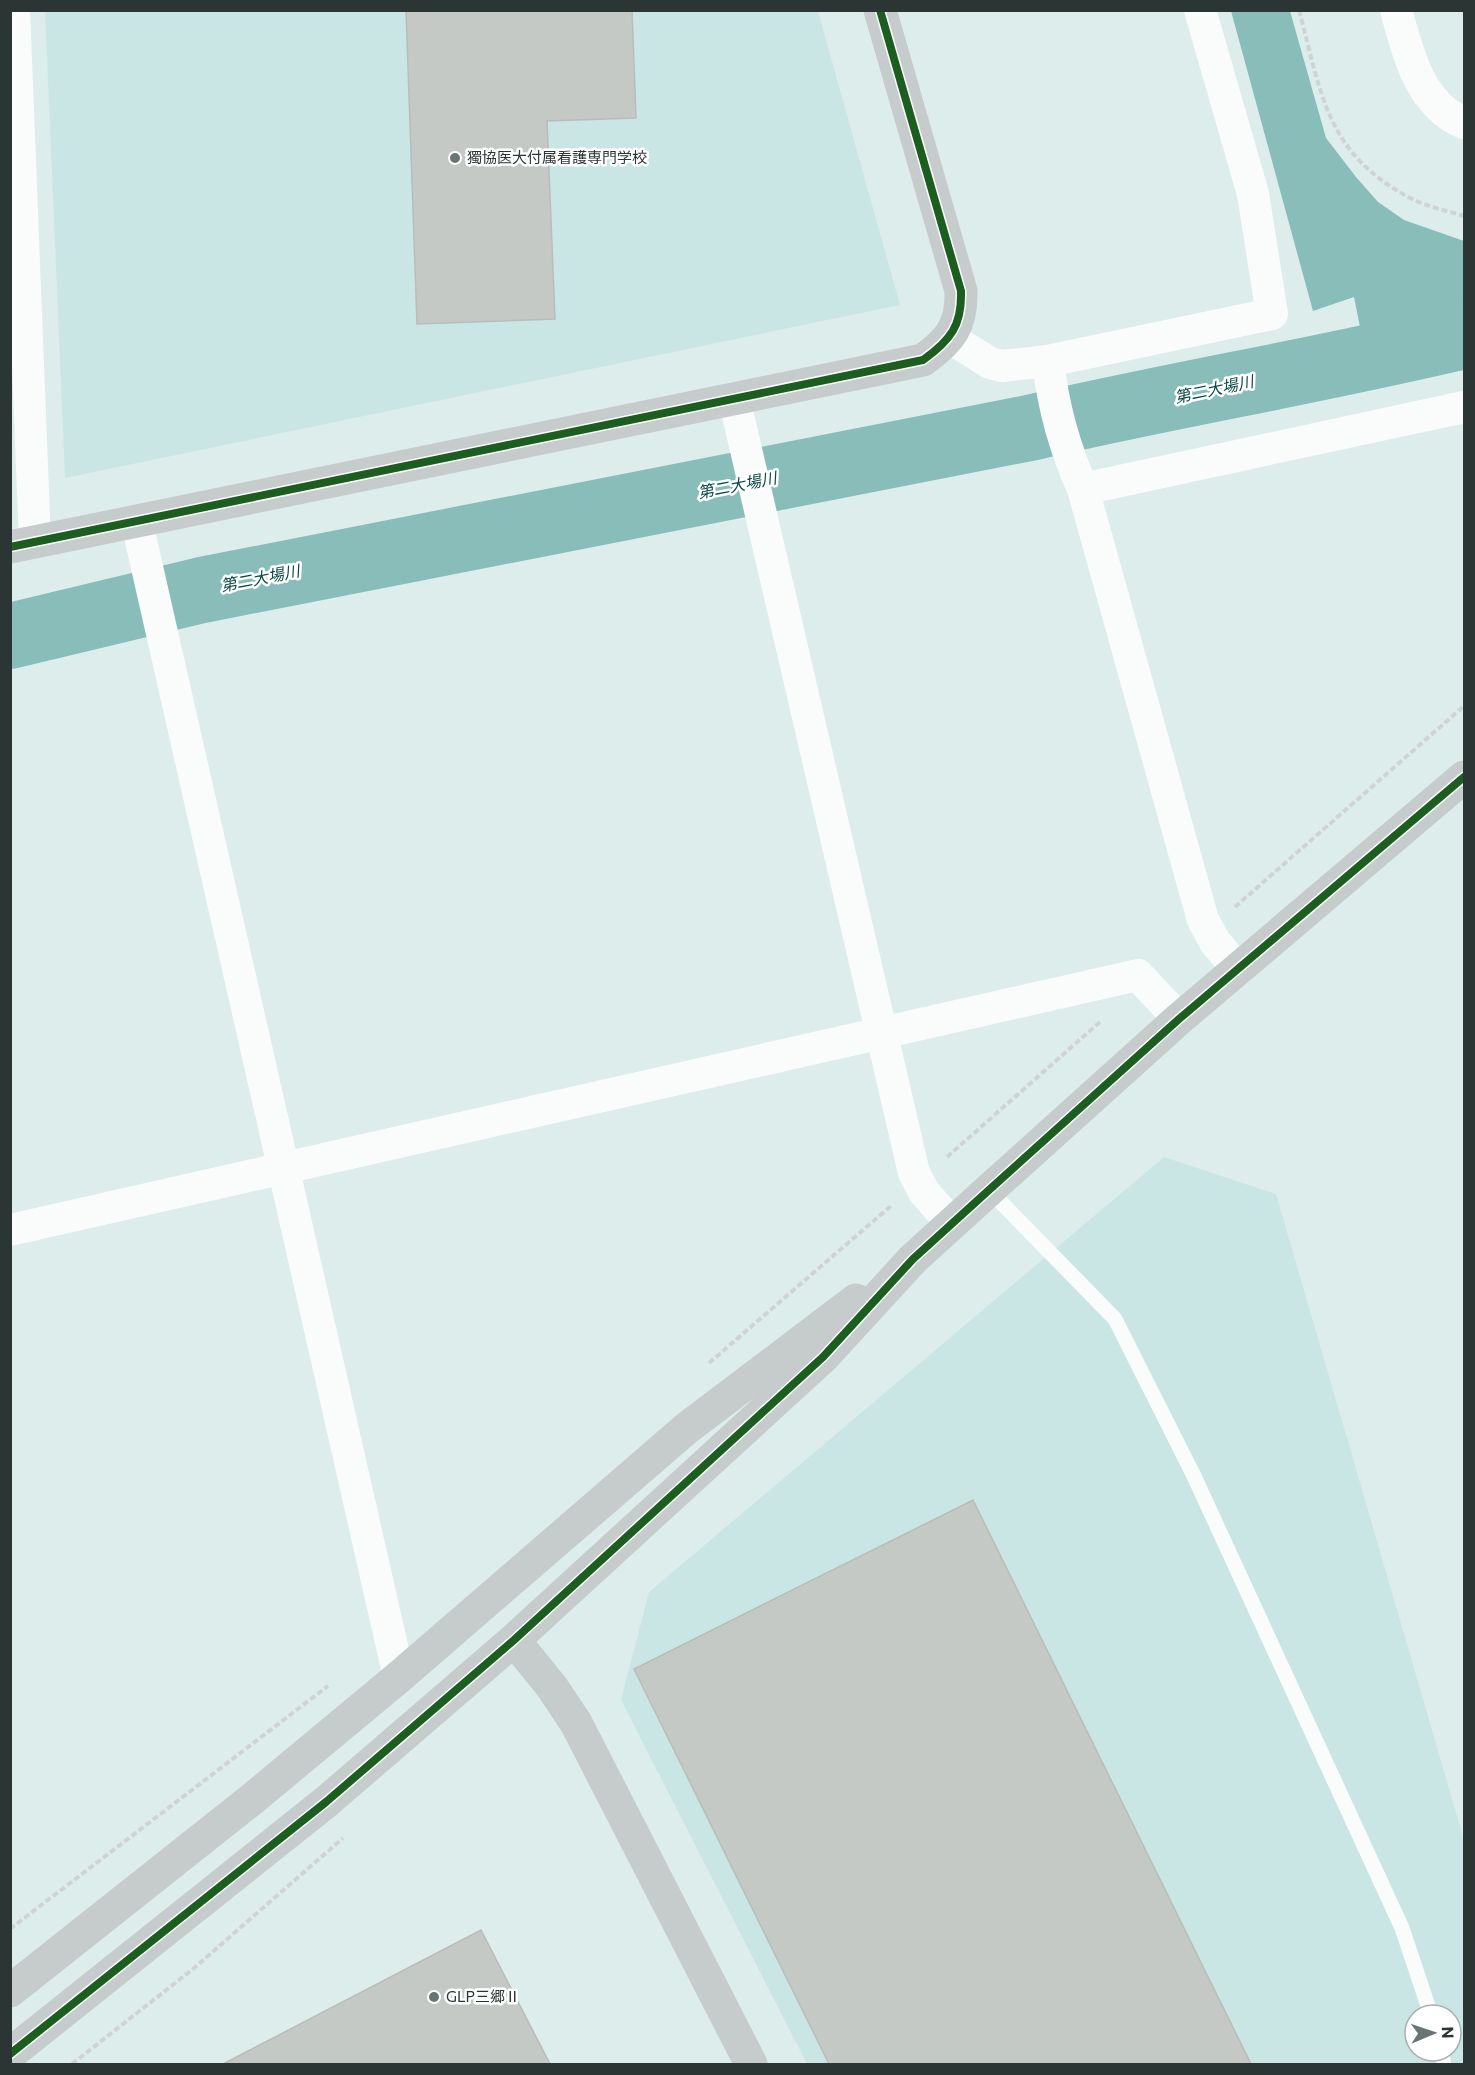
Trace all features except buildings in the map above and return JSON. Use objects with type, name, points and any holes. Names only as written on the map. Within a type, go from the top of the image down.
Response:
[{"type":"street","points":[[14,10],[23,545],[923,360],[950,338],[962,313],[961,291],[880,10]]},
{"type":"street","points":[[950,338],[990,363],[1002,366],[1048,361],[1272,315],[1253,194],[1200,10]]},
{"type":"street","points":[[1396,10],[1411,64],[1430,99],[1464,123]]},
{"type":"street","points":[[1048,361],[1052,398],[1067,455],[1083,489],[1208,930],[1238,969]]},
{"type":"street","points":[[734,398],[914,1173],[918,1182],[952,1224]]},
{"type":"street","points":[[1083,489],[1464,407]]},
{"type":"street","points":[[137,523],[152,576],[165,648],[399,1677]]},
{"type":"street","points":[[10,2054],[326,1802],[514,1640],[823,1356],[913,1259],[1179,1019],[1464,777]]},
{"type":"street","points":[[10,1230],[1138,975],[1179,1019]]},
{"type":"street","points":[[10,1991],[251,1800],[399,1677],[687,1428],[798,1342],[913,1259]]},
{"type":"street","points":[[514,1640],[552,1687],[576,1723],[752,2064]]},
{"type":"lane","points":[[989,1190],[1115,1319],[1194,1476],[1402,1928],[1427,2003]]},
{"type":"path","points":[[1299,10],[1326,110],[1343,142],[1375,176],[1414,200],[1464,216]]},
{"type":"path","points":[[1208,930],[1464,706]]},
{"type":"path","points":[[704,1368],[1145,982]]},
{"type":"path","points":[[10,1929],[334,1682]]},
{"type":"shaded area","name":"獨協医大付属看護専門学校","points":[[45,11],[818,11],[900,305],[65,478]]},
{"type":"shaded area","points":[[1164,1157],[1276,1194],[1464,1840],[1464,2064],[807,2064],[621,1700],[649,1592]]},
{"type":"water","points":[[1231,11],[1290,11],[1326,138],[1378,202],[1404,220],[1464,241],[1464,370],[1229,411],[1220,372],[1362,337],[1354,297],[1313,311]]},
{"type":"waterway","name":"第二大場川","points":[[10,636],[202,590],[1034,427],[1464,336]]},
{"type":"cycle path","points":[[10,547],[923,360],[941,346],[953,331],[959,313],[961,291],[880,10]]},
{"type":"cycle path","points":[[10,2054],[326,1802],[514,1640],[823,1357],[913,1259],[1179,1019],[1464,777]]},
{"type":"place","name":"獨協医大付属看護専門学校","points":[[455,158]]},
{"type":"place","name":"GLP三郷Ⅱ","points":[[434,1997]]}]
